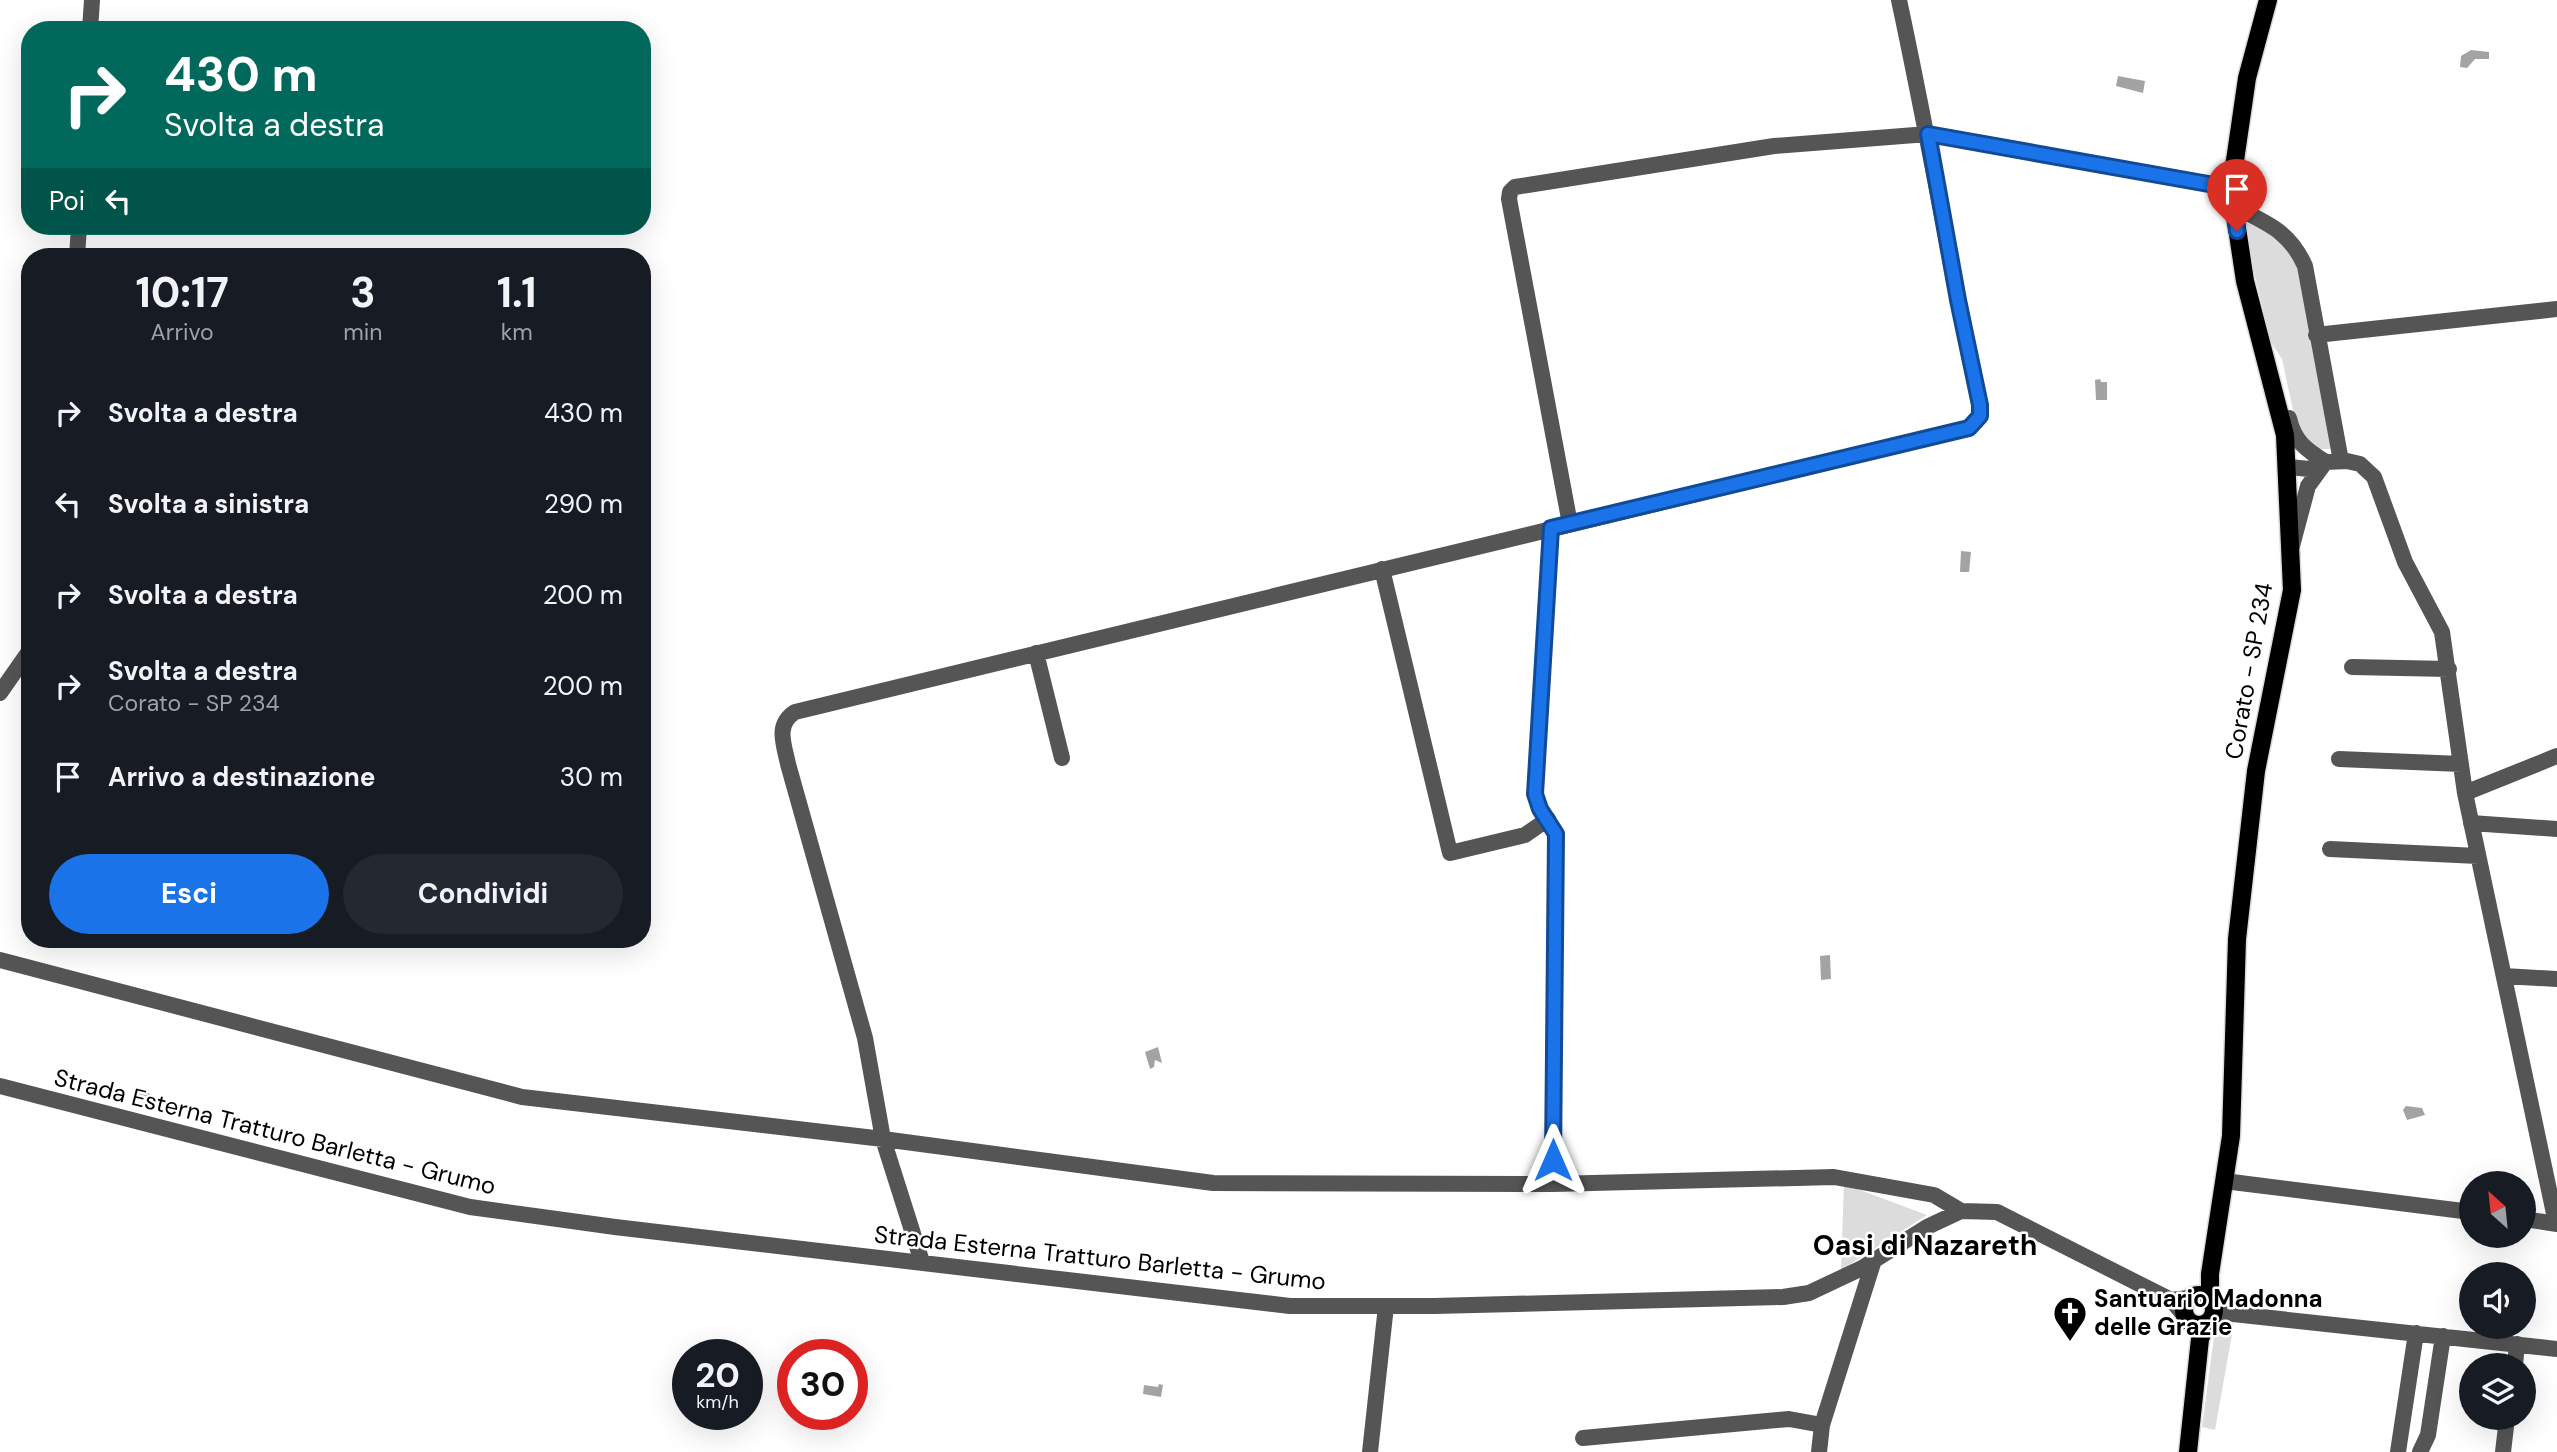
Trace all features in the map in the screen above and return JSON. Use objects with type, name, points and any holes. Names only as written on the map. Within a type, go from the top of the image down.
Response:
[{"type":"main road","name":"Corato - SP 234","points":[[2188,1452],[2200,1312],[2210,1274],[2231,1136],[2237,939],[2256,771],[2292,590],[2289,467],[2273,383],[2245,281],[2232,197],[2247,78],[2268,0]]},
{"type":"street","points":[[91,21],[92,0]]},
{"type":"street","points":[[922,1262],[883,1139],[865,1038],[820,888],[782,728],[785,719],[795,712],[1969,428],[1980,416],[1980,405],[1928,134],[1899,0]]},
{"type":"street","points":[[1570,524],[1510,192],[1525,184],[1774,146],[1928,134],[2232,197],[2296,245],[2305,266],[2333,462]]},
{"type":"street","points":[[2316,335],[2557,309]]},
{"type":"street","points":[[2273,383],[2285,401],[2292,433],[2304,449],[2333,462],[2360,464],[2374,477],[2405,562],[2442,632],[2465,793],[2556,1224],[2536,1221]]},
{"type":"street","points":[[2289,467],[2309,469],[2333,462]]},
{"type":"street","points":[[2292,548],[2308,486],[2333,462]]},
{"type":"street","points":[[1551,528],[1535,794],[1540,809],[1556,834],[1553,1184]]},
{"type":"street","points":[[1382,569],[1450,853],[1525,835],[1548,819]]},
{"type":"street","points":[[1036,653],[1062,758]]},
{"type":"street","points":[[0,693],[21,663]]},
{"type":"street","points":[[2351,667],[2449,669]]},
{"type":"street","points":[[2465,793],[2557,756]]},
{"type":"street","points":[[2339,759],[2461,764]]},
{"type":"street","points":[[2471,823],[2557,829]]},
{"type":"street","points":[[2330,849],[2478,856]]},
{"type":"street","points":[[0,960],[522,1097],[883,1139],[1213,1183],[1553,1184],[1834,1177],[1934,1195],[1961,1211]]},
{"type":"street","points":[[2504,976],[2557,979]]},
{"type":"street","name":"Strada Esterna Tratturo Barletta - Grumo","points":[[0,1086],[470,1207],[1290,1306],[1783,1297],[1810,1293],[1874,1261],[1927,1227],[1961,1211],[1997,1212],[2200,1312],[2557,1349]]},
{"type":"street","points":[[2224,1181],[2459,1210]]},
{"type":"street","points":[[1819,1452],[1822,1425],[1874,1261]]},
{"type":"street","points":[[1370,1452],[1386,1306]]},
{"type":"street","points":[[2398,1452],[2416,1334]]},
{"type":"street","points":[[2420,1452],[2428,1435],[2443,1336]]},
{"type":"street","points":[[2516,1353],[2517,1344]]},
{"type":"street","points":[[1583,1438],[1789,1419],[1822,1425]]},
{"type":"street","points":[[2502,1452],[2505,1430]]},
{"type":"shaded area","points":[[2471,50],[2489,52],[2489,59],[2475,59],[2467,68],[2460,67],[2461,56]]},
{"type":"shaded area","points":[[2118,76],[2145,81],[2143,93],[2116,86]]},
{"type":"shaded area","points":[[2242,222],[2260,228],[2275,238],[2299,268],[2331,449],[2315,449],[2298,434],[2282,359],[2271,342]]},
{"type":"shaded area","points":[[2100,379],[2101,382],[2107,382],[2107,400],[2096,400],[2095,380]]},
{"type":"shaded area","points":[[1961,551],[1971,552],[1969,572],[1960,572]]},
{"type":"shaded area","points":[[1830,955],[1831,979],[1821,980],[1820,956]]},
{"type":"shaded area","points":[[1158,1047],[1162,1063],[1155,1060],[1154,1067],[1150,1069],[1145,1052]]},
{"type":"shaded area","points":[[141,1089],[152,1095],[152,1101],[137,1100],[135,1093]]},
{"type":"shaded area","points":[[2406,1106],[2422,1108],[2425,1115],[2407,1120],[2403,1110]]},
{"type":"shaded area","points":[[1844,1184],[1927,1215],[1841,1270]]},
{"type":"shaded area","points":[[2216,1321],[2234,1323],[2215,1430],[2202,1427]]},
{"type":"shaded area","points":[[1159,1384],[1163,1385],[1161,1397],[1143,1394],[1144,1385],[1158,1387]]},
{"type":"place","name":"Santuario Madonna delle Grazie","points":[[2070,1343]]},
{"type":"district","name":"Oasi di Nazareth","points":[[1925,1245]]},
{"type":"route","points":[[1553,1160],[1556,834],[1540,809],[1535,794],[1542,717],[1551,528],[1969,428],[1980,416],[1980,405],[1928,134],[2231,188],[2237,231]]}]
